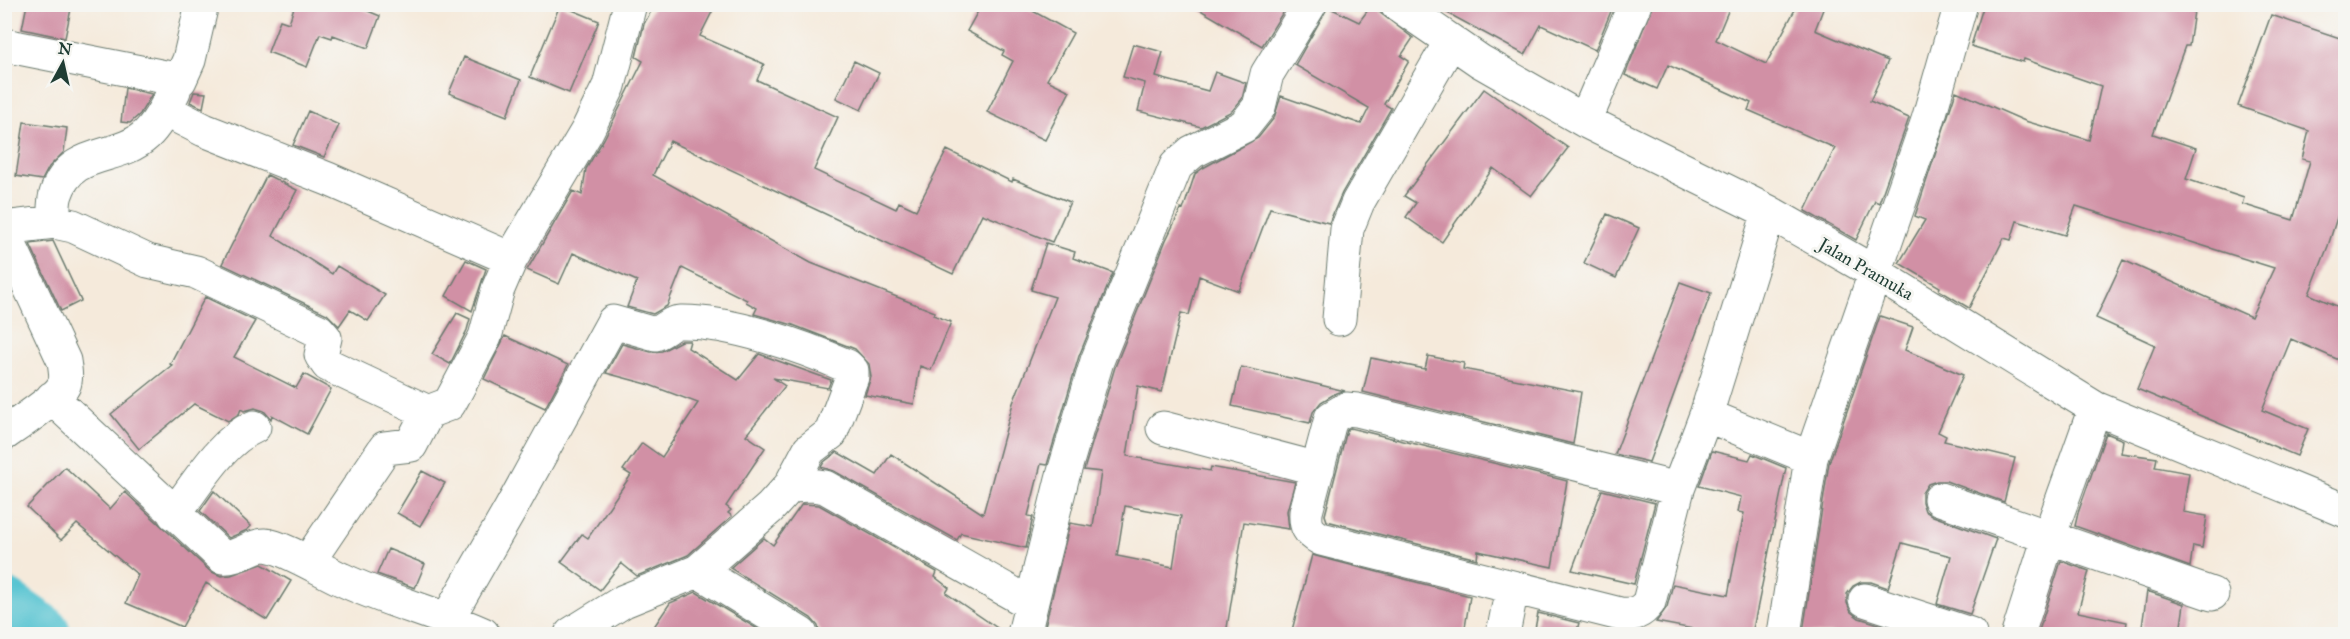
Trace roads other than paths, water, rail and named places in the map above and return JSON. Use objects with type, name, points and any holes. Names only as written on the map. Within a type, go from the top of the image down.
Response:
[{"type":"street","points":[[54,222],[55,195],[67,173],[91,157],[117,150],[147,135],[165,110],[189,60],[202,4]]},
{"type":"street","points":[[308,562],[385,448],[411,445],[428,412],[449,404],[452,399],[485,337],[498,289],[511,259],[586,131],[609,86],[630,4]]},
{"type":"street","points":[[790,486],[825,487],[1028,619],[1062,479],[1097,361],[1176,166],[1192,152],[1244,126],[1259,107],[1257,70],[1310,4]]},
{"type":"street","name":"Jalan Pramuka","points":[[1397,4],[1480,61],[1585,121],[1769,212],[1874,272],[2095,408],[2346,511]]},
{"type":"street","points":[[1585,121],[1635,4]]},
{"type":"street","points":[[1784,634],[1811,458],[1928,120],[1961,4]]},
{"type":"street","points":[[1339,319],[1347,229],[1362,194],[1451,41]]},
{"type":"street","points":[[4,45],[180,80]]},
{"type":"street","points":[[165,110],[204,130],[328,179],[511,259]]},
{"type":"street","points":[[1678,489],[1346,409],[1332,418],[1305,523],[1310,533],[1321,539],[1620,614],[1633,615],[1642,611],[1649,602],[1678,489],[1706,415],[1769,212]]},
{"type":"street","points":[[4,434],[52,398],[64,386],[64,361],[4,230],[54,222],[73,226],[148,261],[196,272],[320,331],[325,338],[321,356],[327,365],[428,412]]},
{"type":"street","points":[[448,618],[613,322],[655,334],[679,321],[724,327],[760,335],[847,366],[852,371],[852,377],[831,433],[809,450],[790,486],[770,508],[698,571],[624,601],[571,634]]},
{"type":"street","points":[[52,398],[222,557],[230,558],[258,546],[267,545],[308,562],[342,580],[448,618],[483,634]]},
{"type":"street","points":[[2018,634],[2049,537],[2095,408]]},
{"type":"street","points":[[1706,415],[1811,458]]},
{"type":"street","points":[[174,514],[239,433],[254,427]]},
{"type":"street","points":[[1164,428],[1318,469]]},
{"type":"street","points":[[1940,499],[2212,594]]},
{"type":"street","points":[[698,571],[801,634]]},
{"type":"street","points":[[1503,634],[1512,588]]},
{"type":"street","points":[[1865,600],[1970,634]]},
{"type":"waterway","points":[[4,608],[41,634]]}]
